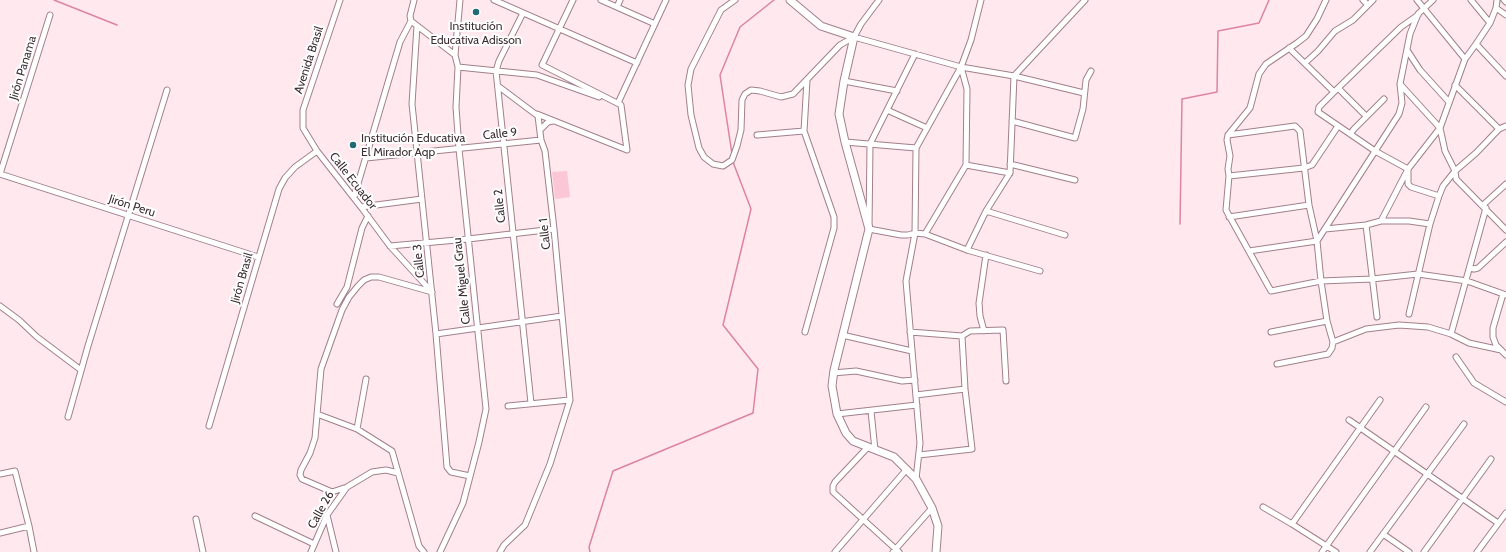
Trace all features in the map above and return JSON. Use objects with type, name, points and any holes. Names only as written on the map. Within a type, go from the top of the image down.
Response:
[{"type":"street","name":"Avenida Brasil","points":[[303,128],[303,110],[340,0]]},
{"type":"street","points":[[354,197],[400,42],[411,21],[414,0]]},
{"type":"street","name":"Calle Miguel Grau","points":[[440,552],[463,504],[486,408],[456,107],[458,67],[455,55],[460,0]]},
{"type":"street","points":[[494,0],[637,63]]},
{"type":"street","points":[[498,86],[537,114],[627,150],[623,111],[621,106],[542,65],[573,0]]},
{"type":"street","points":[[601,0],[655,24]]},
{"type":"street","points":[[617,7],[620,0]]},
{"type":"street","points":[[618,104],[666,0]]},
{"type":"street","points":[[735,0],[721,10],[691,69],[688,85],[695,136],[704,157],[713,164],[723,166],[732,160],[741,130],[742,100],[745,94],[751,90],[780,97],[787,97],[793,94],[840,44],[854,37]]},
{"type":"street","points":[[790,0],[826,29],[961,67],[1014,76],[1084,93]]},
{"type":"street","points":[[869,229],[844,142],[839,114],[844,81],[854,37],[861,24],[879,0]]},
{"type":"street","points":[[916,479],[920,443],[906,281],[915,233],[916,148],[961,67],[971,40],[981,0]]},
{"type":"street","points":[[967,250],[986,212],[1010,173],[1014,76],[1085,0]]},
{"type":"street","points":[[1326,0],[1317,19],[1306,36],[1266,64],[1259,74],[1250,108],[1228,135],[1227,140],[1230,156],[1226,210],[1271,291],[1321,282],[1372,279],[1418,274],[1466,281],[1504,294],[1493,328],[1496,345],[1506,355]]},
{"type":"street","points":[[1364,0],[1368,5]]},
{"type":"street","points":[[1305,63],[1318,51],[1335,31],[1353,20],[1373,0]]},
{"type":"street","points":[[1417,0],[1465,59]]},
{"type":"street","points":[[1408,169],[1375,151],[1318,112],[1319,107],[1336,90],[1401,27],[1433,0]]},
{"type":"street","points":[[1471,0],[1490,23]]},
{"type":"street","points":[[1381,221],[1408,169],[1440,128],[1465,59],[1490,23],[1496,8],[1497,0]]},
{"type":"street","points":[[1496,8],[1506,15]]},
{"type":"street","name":"Calle 2","points":[[523,13],[499,61],[496,71],[531,403]]},
{"type":"street","points":[[1249,251],[1317,241],[1401,108],[1402,103],[1400,84],[1413,25],[1418,14]]},
{"type":"street","name":"Jirón Panama","points":[[0,174],[50,15]]},
{"type":"street","points":[[411,21],[455,55]]},
{"type":"street","name":"Calle 3","points":[[417,26],[412,104],[432,292],[447,468],[451,472],[470,476]]},
{"type":"street","points":[[1476,44],[1506,76]]},
{"type":"street","points":[[1289,48],[1366,116]]},
{"type":"street","points":[[1407,50],[1420,70],[1449,102]]},
{"type":"street","points":[[915,54],[870,144],[869,229],[833,373],[832,386],[838,414],[846,433],[853,441],[894,458],[916,479],[932,508],[938,526],[936,552]]},
{"type":"street","points":[[458,67],[537,75],[618,104]]},
{"type":"street","points":[[925,234],[966,165],[967,89],[961,67]]},
{"type":"street","points":[[1012,121],[1075,138],[1083,109],[1086,80],[1091,70]]},
{"type":"street","points":[[805,332],[834,228],[834,217],[804,131],[807,80]]},
{"type":"street","points":[[844,81],[897,91]]},
{"type":"street","points":[[1400,84],[1440,128],[1445,151],[1455,171],[1456,178],[1506,230]]},
{"type":"street","points":[[1455,85],[1499,129]]},
{"type":"street","points":[[68,417],[167,90]]},
{"type":"street","points":[[1350,134],[1384,99]]},
{"type":"street","points":[[887,110],[927,128]]},
{"type":"street","name":"Calle 1","points":[[537,114],[541,140],[545,151],[570,400]]},
{"type":"street","points":[[540,130],[548,122],[554,121]]},
{"type":"street","points":[[1228,135],[1295,126],[1300,131],[1308,205],[1317,241],[1327,321],[1333,342],[1332,348],[1328,354],[1277,364]]},
{"type":"street","points":[[1229,176],[1304,168],[1312,165],[1338,126]]},
{"type":"street","points":[[1409,314],[1430,224],[1438,196],[1443,186],[1455,171],[1476,153],[1499,129],[1506,126]]},
{"type":"street","name":"Calle Ecuador","points":[[303,128],[317,151],[354,197],[390,246],[432,292]]},
{"type":"street","points":[[757,135],[804,131]]},
{"type":"street","name":"Calle 9","points":[[366,158],[541,140]]},
{"type":"street","points":[[844,142],[916,148]]},
{"type":"street","name":"Jirón Brasil","points":[[209,426],[279,189],[285,178],[295,167],[317,151]]},
{"type":"street","points":[[1010,164],[1076,180]]},
{"type":"street","points":[[966,165],[1010,173]]},
{"type":"street","points":[[1408,169],[1408,184],[1411,187],[1438,196]]},
{"type":"street","name":"Jirón Peru","points":[[0,174],[258,257]]},
{"type":"street","points":[[1451,334],[1470,268],[1481,205],[1506,184]]},
{"type":"street","points":[[361,207],[422,199]]},
{"type":"street","points":[[1230,217],[1308,205]]},
{"type":"street","points":[[986,212],[1065,235]]},
{"type":"street","points":[[337,304],[347,287],[362,228],[368,216]]},
{"type":"street","points":[[1325,229],[1381,221],[1409,220],[1430,224]]},
{"type":"street","points":[[1366,224],[1376,317]]},
{"type":"street","points":[[390,246],[554,229]]},
{"type":"street","points":[[869,229],[901,235],[915,233],[925,234],[967,250],[1040,271]]},
{"type":"street","points":[[1470,268],[1478,268],[1506,242]]},
{"type":"street","points":[[984,331],[980,316],[979,303],[986,255]]},
{"type":"street","points":[[347,487],[332,492],[302,479],[300,475],[315,438],[321,368],[342,310],[355,289],[364,280],[371,277],[379,277],[432,292]]},
{"type":"street","points":[[347,287],[355,289]]},
{"type":"street","points":[[0,306],[19,320],[37,337],[81,370]]},
{"type":"street","points":[[436,334],[562,316]]},
{"type":"street","points":[[1271,332],[1327,321]]},
{"type":"street","points":[[1333,342],[1366,329],[1399,325],[1428,327],[1451,334],[1469,343],[1501,350]]},
{"type":"street","points":[[910,332],[962,336],[970,331],[1003,330],[1006,382]]},
{"type":"street","points":[[842,335],[912,351]]},
{"type":"street","points":[[919,455],[972,450],[965,389],[962,336]]},
{"type":"street","points":[[1456,356],[1474,383],[1506,402]]},
{"type":"street","points":[[833,373],[856,371],[902,381],[915,380]]},
{"type":"street","points":[[357,429],[366,379]]},
{"type":"street","points":[[916,395],[965,389]]},
{"type":"street","points":[[500,552],[504,544],[525,525],[550,464],[570,400],[508,406]]},
{"type":"street","points":[[1292,524],[1380,400]]},
{"type":"street","points":[[838,414],[917,405]]},
{"type":"street","points":[[1322,552],[1426,407]]},
{"type":"street","points":[[871,411],[871,448],[835,482],[832,486],[833,492],[896,551],[932,508]]},
{"type":"street","points":[[317,414],[357,429],[392,451],[419,546],[424,552]]},
{"type":"street","points":[[1349,420],[1498,523]]},
{"type":"street","points":[[1370,552],[1464,424]]},
{"type":"street","points":[[1424,552],[1491,459]]},
{"type":"street","points":[[835,552],[907,469]]},
{"type":"street","name":"Calle 26","points":[[311,552],[327,515],[347,487],[372,472],[386,470],[398,473]]},
{"type":"street","points":[[0,474],[15,472],[34,552]]},
{"type":"street","points":[[1263,507],[1327,545],[1336,552]]},
{"type":"street","points":[[1477,552],[1506,513]]},
{"type":"street","points":[[327,515],[336,552]]},
{"type":"street","points":[[255,516],[314,544]]},
{"type":"street","points":[[196,519],[203,552]]},
{"type":"street","points":[[0,533],[29,526]]},
{"type":"street","points":[[1383,534],[1409,552]]},
{"type":"shaded area","points":[[567,171],[570,197],[555,199],[552,172]]},
{"type":"waterway","points":[[54,0],[117,25]]},
{"type":"waterway","points":[[732,154],[720,75],[740,27],[774,0]]},
{"type":"waterway","points":[[1180,224],[1182,99],[1217,92],[1218,31],[1259,23],[1269,0]]},
{"type":"waterway","points":[[590,552],[589,547],[613,471],[753,413],[758,369],[723,325],[751,209],[733,162]]},
{"type":"place","name":"Institución Educativa Adisson","points":[[476,12]]},
{"type":"place","name":"Institución Educativa El Mirador Aqp","points":[[353,145]]}]
